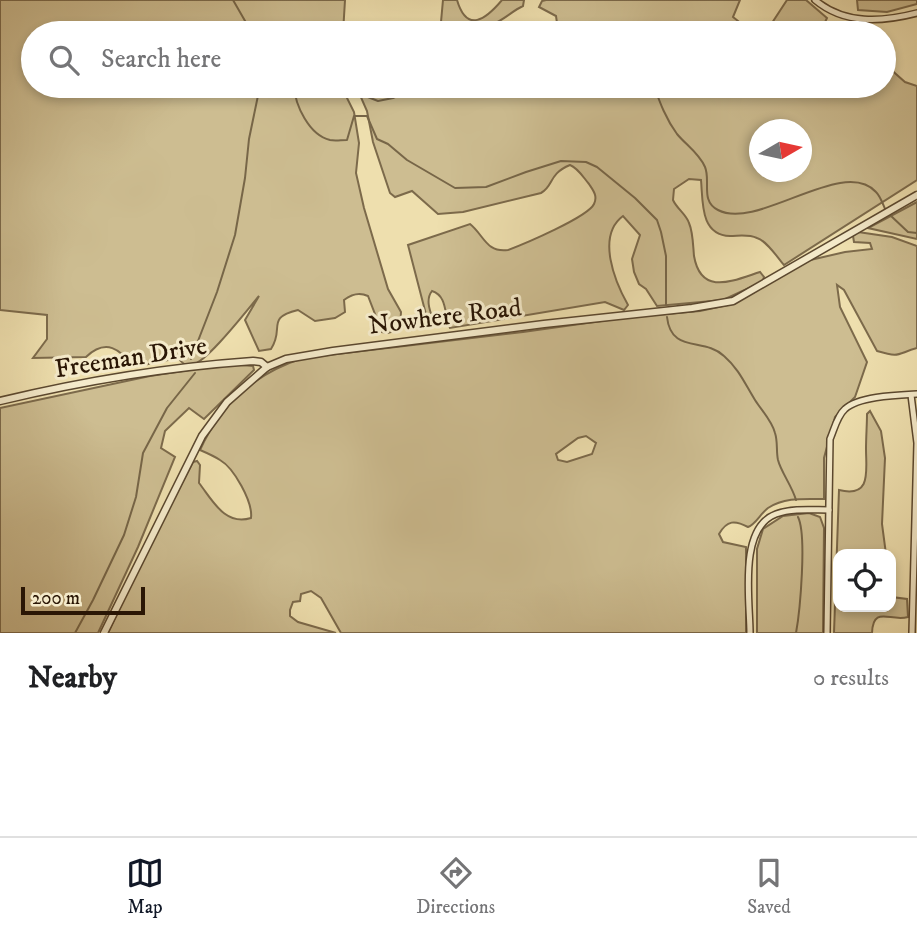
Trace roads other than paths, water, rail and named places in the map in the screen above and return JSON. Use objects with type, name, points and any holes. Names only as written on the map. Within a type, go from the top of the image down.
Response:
[{"type":"street","points":[[815,0],[836,14],[858,19],[879,21],[917,13]]},
{"type":"street","name":"Nowhere Road","points":[[104,633],[202,436],[227,402],[267,367],[295,357],[333,351],[733,301],[917,195]]},
{"type":"street","name":"Freeman Drive","points":[[0,401],[164,371],[253,361],[261,362],[267,367]]},
{"type":"street","points":[[827,633],[830,439],[836,422],[845,408],[864,400],[914,395],[917,443],[912,633]]},
{"type":"street","points":[[750,633],[750,548],[757,527],[773,515],[790,510],[829,510]]},
{"type":"waterway","points":[[233,0],[245,21]]},
{"type":"waterway","points":[[191,359],[235,235],[258,98]]},
{"type":"waterway","points":[[296,98],[310,126],[322,137],[347,140],[354,116],[367,116],[377,139],[455,188],[486,187],[561,161],[586,162],[597,167],[657,220],[666,256],[666,305]]},
{"type":"waterway","points":[[370,98],[378,101],[393,98]]},
{"type":"waterway","points":[[659,98],[677,134],[696,153],[705,167],[709,201],[718,210],[735,214],[755,211],[822,187],[861,183],[876,192],[886,211]]},
{"type":"waterway","points":[[890,215],[908,232],[917,233]]},
{"type":"waterway","points":[[667,317],[675,336],[682,341],[716,350],[738,371],[774,429],[778,460],[796,500]]},
{"type":"waterway","points":[[75,633],[124,535],[136,497],[143,453],[167,408],[195,373]]},
{"type":"waterway","points":[[796,633],[802,556],[798,517]]}]
